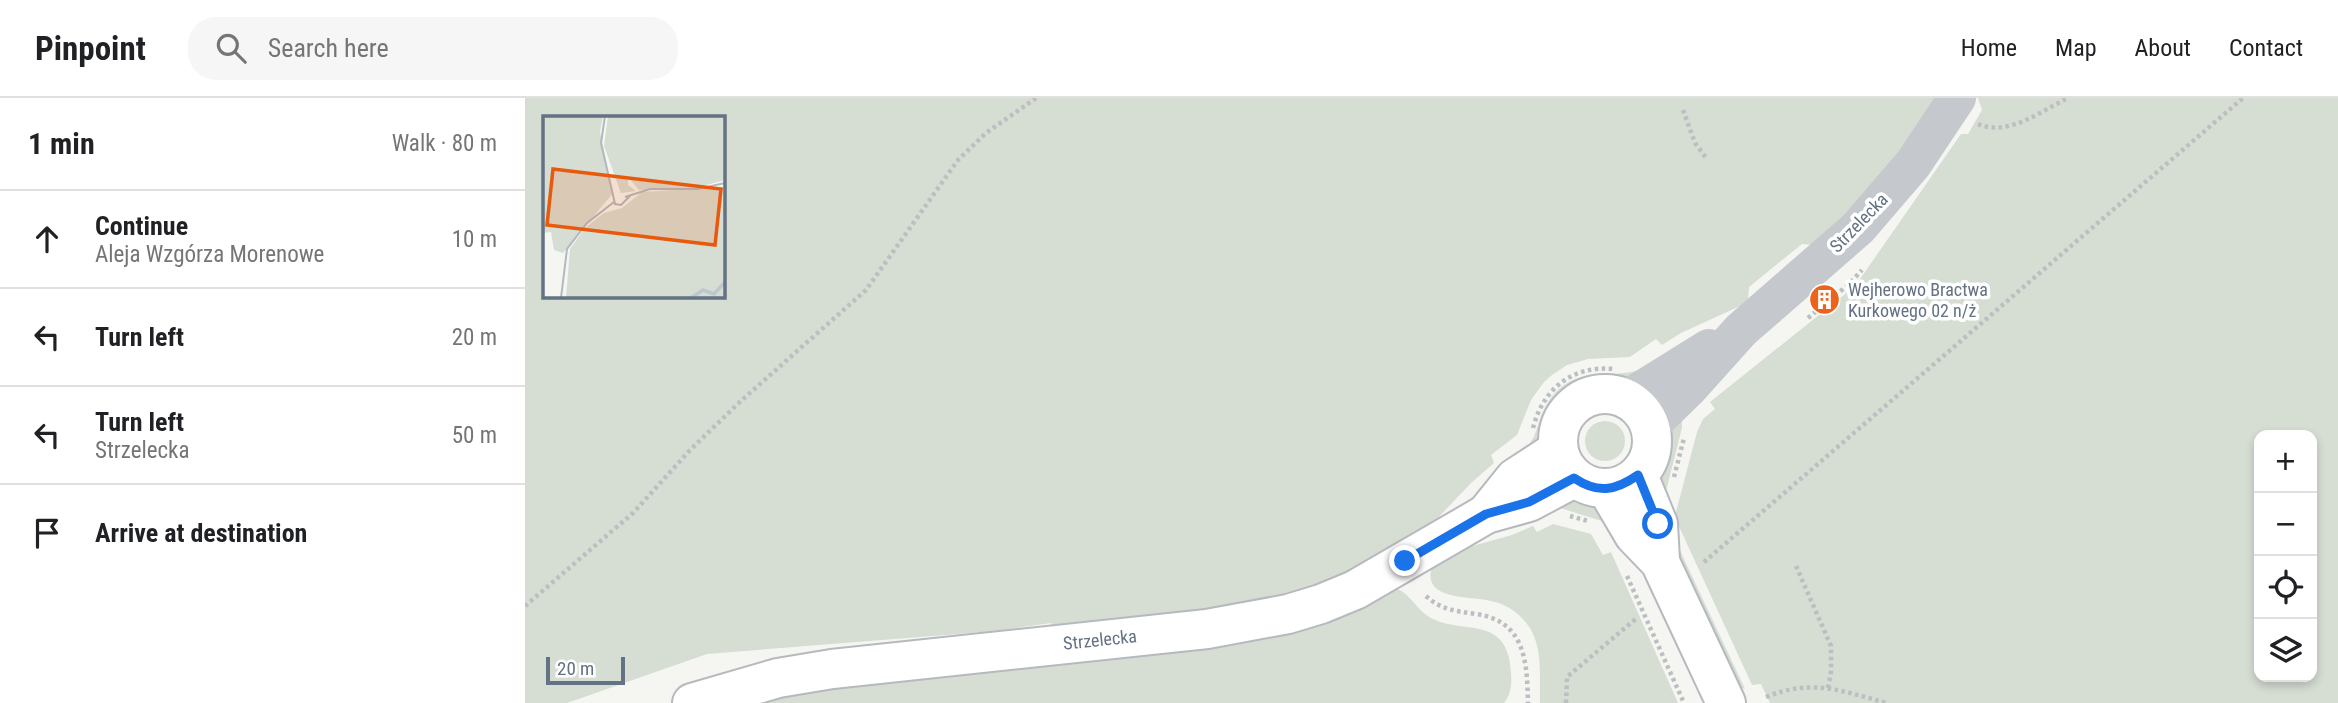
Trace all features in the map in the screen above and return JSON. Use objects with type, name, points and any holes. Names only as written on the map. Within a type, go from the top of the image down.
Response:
[{"type":"main road","points":[[1582,465],[1648,461],[1652,444],[1631,398],[1610,394],[1593,396],[1576,403],[1564,416],[1558,432],[1582,465],[1634,535],[1642,566],[1726,703]]},
{"type":"main road","name":"Strzelecka","points":[[692,703],[778,678],[832,669],[1207,629],[1288,614],[1355,590],[1486,514],[1515,478],[1582,465]]},
{"type":"street","name":"Strzelecka","points":[[1631,398],[1672,369],[1741,330],[1858,228],[1913,164],[1967,111]]},
{"type":"path","points":[[525,606],[633,513],[692,448],[742,400],[866,290],[958,160],[986,133],[1036,98]]},
{"type":"path","points":[[1967,111],[1989,128],[2005,128],[2068,98]]},
{"type":"path","points":[[1704,562],[2243,98]]},
{"type":"path","points":[[1683,110],[1695,143],[1707,159]]},
{"type":"path","points":[[1582,465],[1537,414],[1553,388],[1587,371],[1605,368],[1631,398]]},
{"type":"path","points":[[1642,566],[1683,703]]},
{"type":"path","points":[[1796,566],[1831,646],[1828,688]]},
{"type":"path","points":[[1426,596],[1450,611],[1488,617],[1517,638],[1525,655],[1528,703]]},
{"type":"path","points":[[1566,703],[1567,677],[1638,617]]},
{"type":"path","points":[[1766,696],[1803,686],[1828,688],[1887,703]]},
{"type":"shaded area","points":[[525,98],[1937,98],[1865,196],[1813,245],[1802,244],[1749,287],[1748,300],[1662,345],[1656,339],[1630,357],[1588,359],[1567,365],[1552,375],[1531,400],[1517,435],[1491,455],[1494,463],[1434,522],[1400,546],[1338,579],[1273,602],[1053,630],[1051,623],[996,631],[707,654],[567,703],[525,703]]},
{"type":"shaded area","points":[[1978,98],[2338,98],[2338,703],[1770,703],[1761,684],[1752,685],[1676,520],[1697,432],[1703,419],[1715,409],[1710,402],[1844,295],[1860,279],[1961,134],[1968,134],[1982,110]]},
{"type":"shaded area","points":[[1641,370],[1622,381],[1588,382],[1569,392],[1554,407],[1536,451],[1525,449],[1534,435],[1544,409],[1564,385],[1587,376]]},
{"type":"shaded area","points":[[1682,412],[1682,428],[1665,495],[1657,475],[1667,434]]},
{"type":"shaded area","points":[[1605,421],[1613,422],[1619,427],[1624,433],[1624,449],[1619,455],[1613,460],[1605,461],[1597,460],[1591,455],[1586,449],[1585,441],[1586,433],[1591,427],[1597,422]]},
{"type":"shaded area","points":[[1573,496],[1592,500],[1608,523],[1557,507]]},
{"type":"shaded area","points":[[1553,524],[1591,534],[1603,555],[1611,552],[1678,703],[1540,703],[1536,642],[1523,620],[1502,604],[1450,595],[1434,586],[1431,578],[1432,567],[1451,552],[1512,535],[1533,526],[1537,532]]},
{"type":"shaded area","points":[[1668,525],[1745,689],[1737,686],[1689,589]]},
{"type":"shaded area","points":[[1394,588],[1404,593],[1431,618],[1482,630],[1502,641],[1508,654],[1511,676],[1510,692],[1504,703],[765,703],[813,686]]},
{"type":"place","name":"Wejherowo Bractwa Kurkowego 02 n/ż","points":[[1825,300]]},
{"type":"route","points":[[1405,561],[1486,514],[1529,502],[1574,478],[1595,488],[1607,489],[1624,485],[1638,475],[1658,524]]}]
